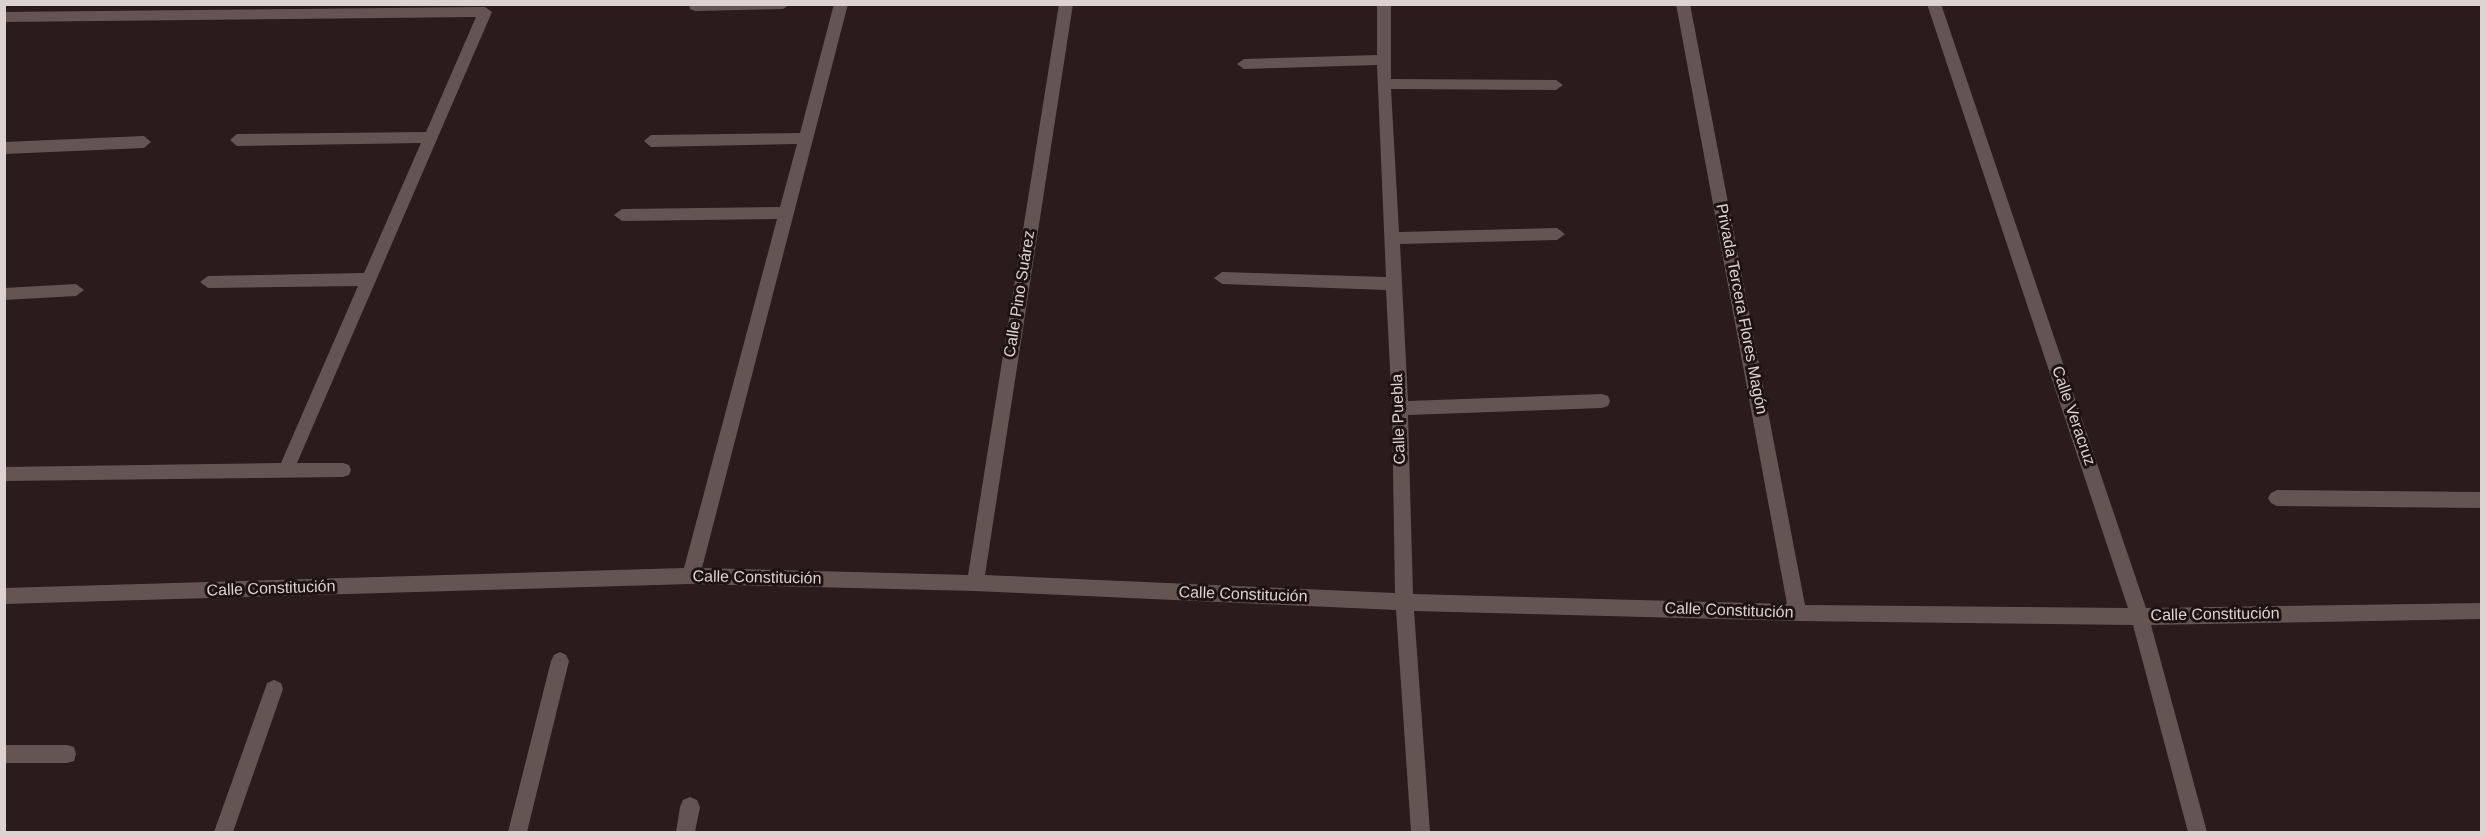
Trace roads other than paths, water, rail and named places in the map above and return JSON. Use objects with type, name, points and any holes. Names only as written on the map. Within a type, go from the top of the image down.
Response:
[{"type":"street","points":[[695,6],[783,4]]},
{"type":"street","points":[[691,576],[841,4]]},
{"type":"street","name":"Calle Pino Suárez","points":[[975,584],[1066,4]]},
{"type":"street","name":"Calle Puebla","points":[[1384,4],[1384,84],[1400,408],[1404,602],[1420,832]]},
{"type":"street","name":"Privada Tercera Flores Magón","points":[[1683,4],[1798,613]]},
{"type":"street","name":"Calle Veracruz","points":[[1934,4],[2140,617],[2197,832]]},
{"type":"street","points":[[4,17],[485,12],[286,470]]},
{"type":"street","points":[[1244,64],[1384,60]]},
{"type":"street","points":[[1384,84],[1556,85]]},
{"type":"street","points":[[237,140],[430,137]]},
{"type":"street","points":[[651,141],[806,138]]},
{"type":"street","points":[[4,148],[144,142]]},
{"type":"street","points":[[622,215],[786,213]]},
{"type":"street","points":[[1392,238],[1557,234]]},
{"type":"street","points":[[1222,278],[1393,284]]},
{"type":"street","points":[[208,282],[369,279]]},
{"type":"street","points":[[4,294],[76,290]]},
{"type":"street","points":[[1400,408],[1602,402]]},
{"type":"street","points":[[4,474],[343,470]]},
{"type":"street","points":[[2277,498],[2481,500]]},
{"type":"street","name":"Calle Constitución","points":[[4,596],[691,576],[975,584],[1404,602],[1798,613],[2140,617],[2481,611]]},
{"type":"street","points":[[517,832],[560,661]]},
{"type":"street","points":[[223,832],[274,688]]},
{"type":"street","points":[[4,754],[67,754]]},
{"type":"street","points":[[685,832],[690,807]]}]
